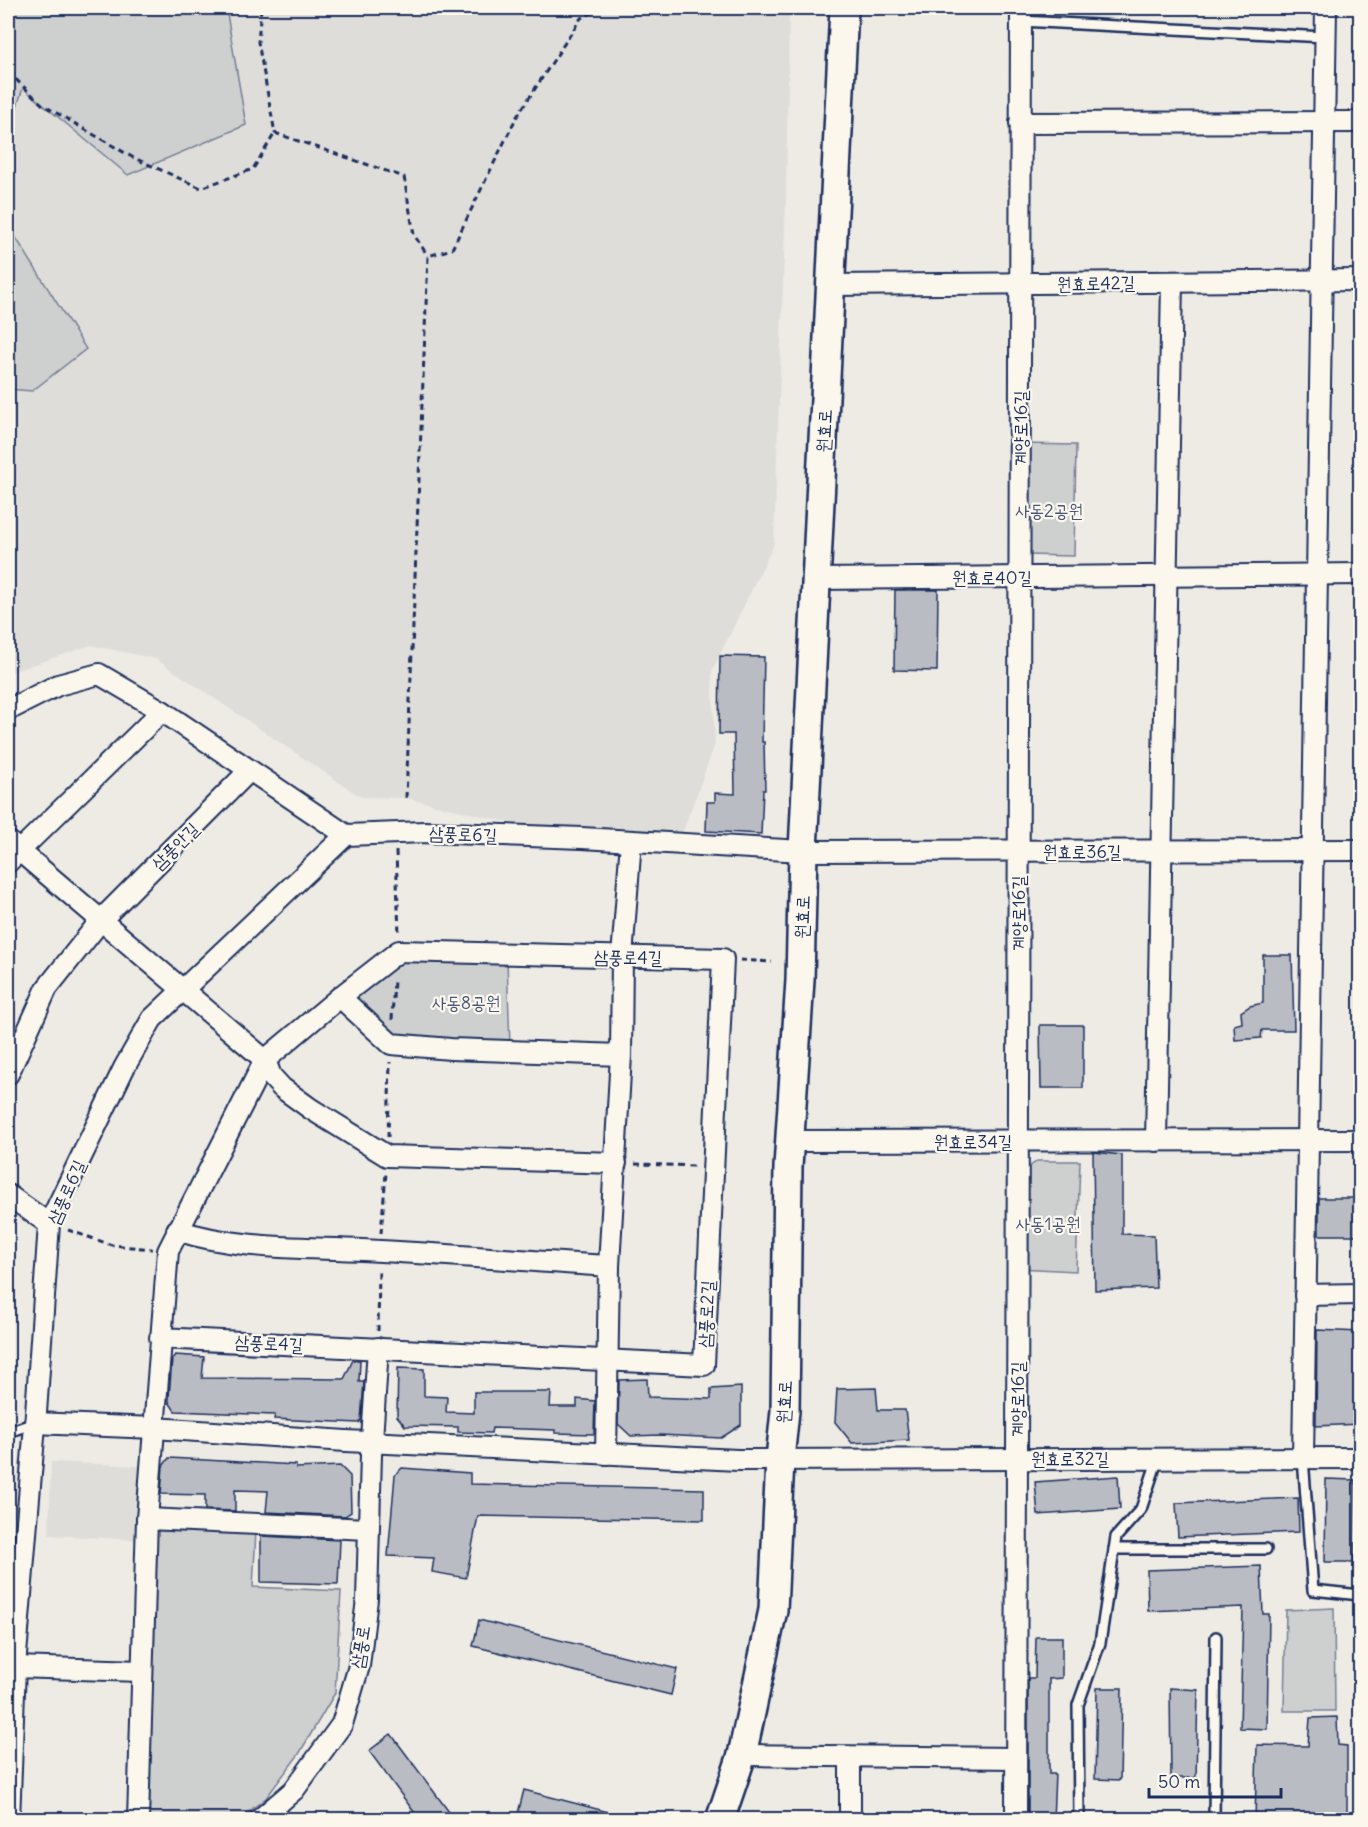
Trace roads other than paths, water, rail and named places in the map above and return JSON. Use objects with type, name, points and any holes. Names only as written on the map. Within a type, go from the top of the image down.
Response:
[{"type":"main road","name":"원효로","points":[[720,1820],[742,1755],[773,1610],[780,1459],[785,1411],[789,1141],[800,980],[803,851],[844,8]]},
{"type":"street","points":[[1303,1458],[1326,8]]},
{"type":"street","name":"계양로16길","points":[[1016,1820],[1021,14]]},
{"type":"street","points":[[1020,123],[1360,122]]},
{"type":"street","name":"원효로42길","points":[[831,285],[1360,280]]},
{"type":"street","points":[[1156,1141],[1172,282]]},
{"type":"street","name":"원효로40길","points":[[817,579],[1360,573]]},
{"type":"street","points":[[8,710],[58,685],[99,674],[162,711],[346,835]]},
{"type":"street","points":[[162,711],[11,851],[101,920],[265,1060],[271,1076],[282,1088],[320,1116],[383,1154],[616,1163]]},
{"type":"street","name":"삼풍안길","points":[[8,1074],[47,988],[101,920],[249,771]]},
{"type":"street","name":"삼풍로6길","points":[[9,1820],[15,1667],[49,1224],[152,1019],[346,835],[425,832],[803,851]]},
{"type":"street","points":[[606,1454],[609,1266],[621,1055],[622,957],[631,841]]},
{"type":"street","name":"원효로36길","points":[[803,851],[1360,850]]},
{"type":"street","name":"삼풍로4길","points":[[339,997],[397,953],[723,959],[714,1167]]},
{"type":"street","points":[[138,1820],[147,1519],[168,1251],[265,1060],[339,997],[391,1044],[451,1049],[621,1055]]},
{"type":"street","name":"원효로34길","points":[[789,1141],[1360,1140]]},
{"type":"street","name":"삼풍로2길","points":[[378,1348],[704,1365],[714,1167]]},
{"type":"street","points":[[8,1196],[49,1224]]},
{"type":"street","points":[[177,1230],[219,1241],[275,1248],[380,1251],[609,1266]]},
{"type":"street","points":[[1305,1295],[1360,1294]]},
{"type":"street","name":"삼풍로4길","points":[[160,1338],[378,1348]]},
{"type":"street","name":"삼풍로","points":[[259,1820],[294,1790],[342,1724],[359,1666],[367,1599],[368,1529],[378,1348]]},
{"type":"street","points":[[35,1424],[154,1428],[606,1454],[738,1460],[780,1459]]},
{"type":"street","name":"원효로32길","points":[[780,1459],[1360,1458]]},
{"type":"street","points":[[147,1519],[368,1529]]},
{"type":"street","points":[[15,1667],[141,1671]]},
{"type":"street","points":[[742,1755],[1016,1758]]},
{"type":"street","points":[[850,1757],[850,1820]]},
{"type":"lane","points":[[1021,14],[1325,37]]},
{"type":"lane","points":[[8,1432],[35,1424]]},
{"type":"lane","points":[[1079,1820],[1078,1705],[1100,1643],[1116,1537],[1141,1509],[1158,1458]]},
{"type":"lane","points":[[1303,1458],[1313,1590],[1360,1595]]},
{"type":"lane","points":[[1114,1549],[1266,1549]]},
{"type":"lane","points":[[1214,1820],[1216,1637]]},
{"type":"park label","name":"사동2공원","points":[[1049,510]]},
{"type":"park label","name":"사동8공원","points":[[466,1002]]},
{"type":"park label","name":"사동1공원","points":[[1048,1223]]}]
